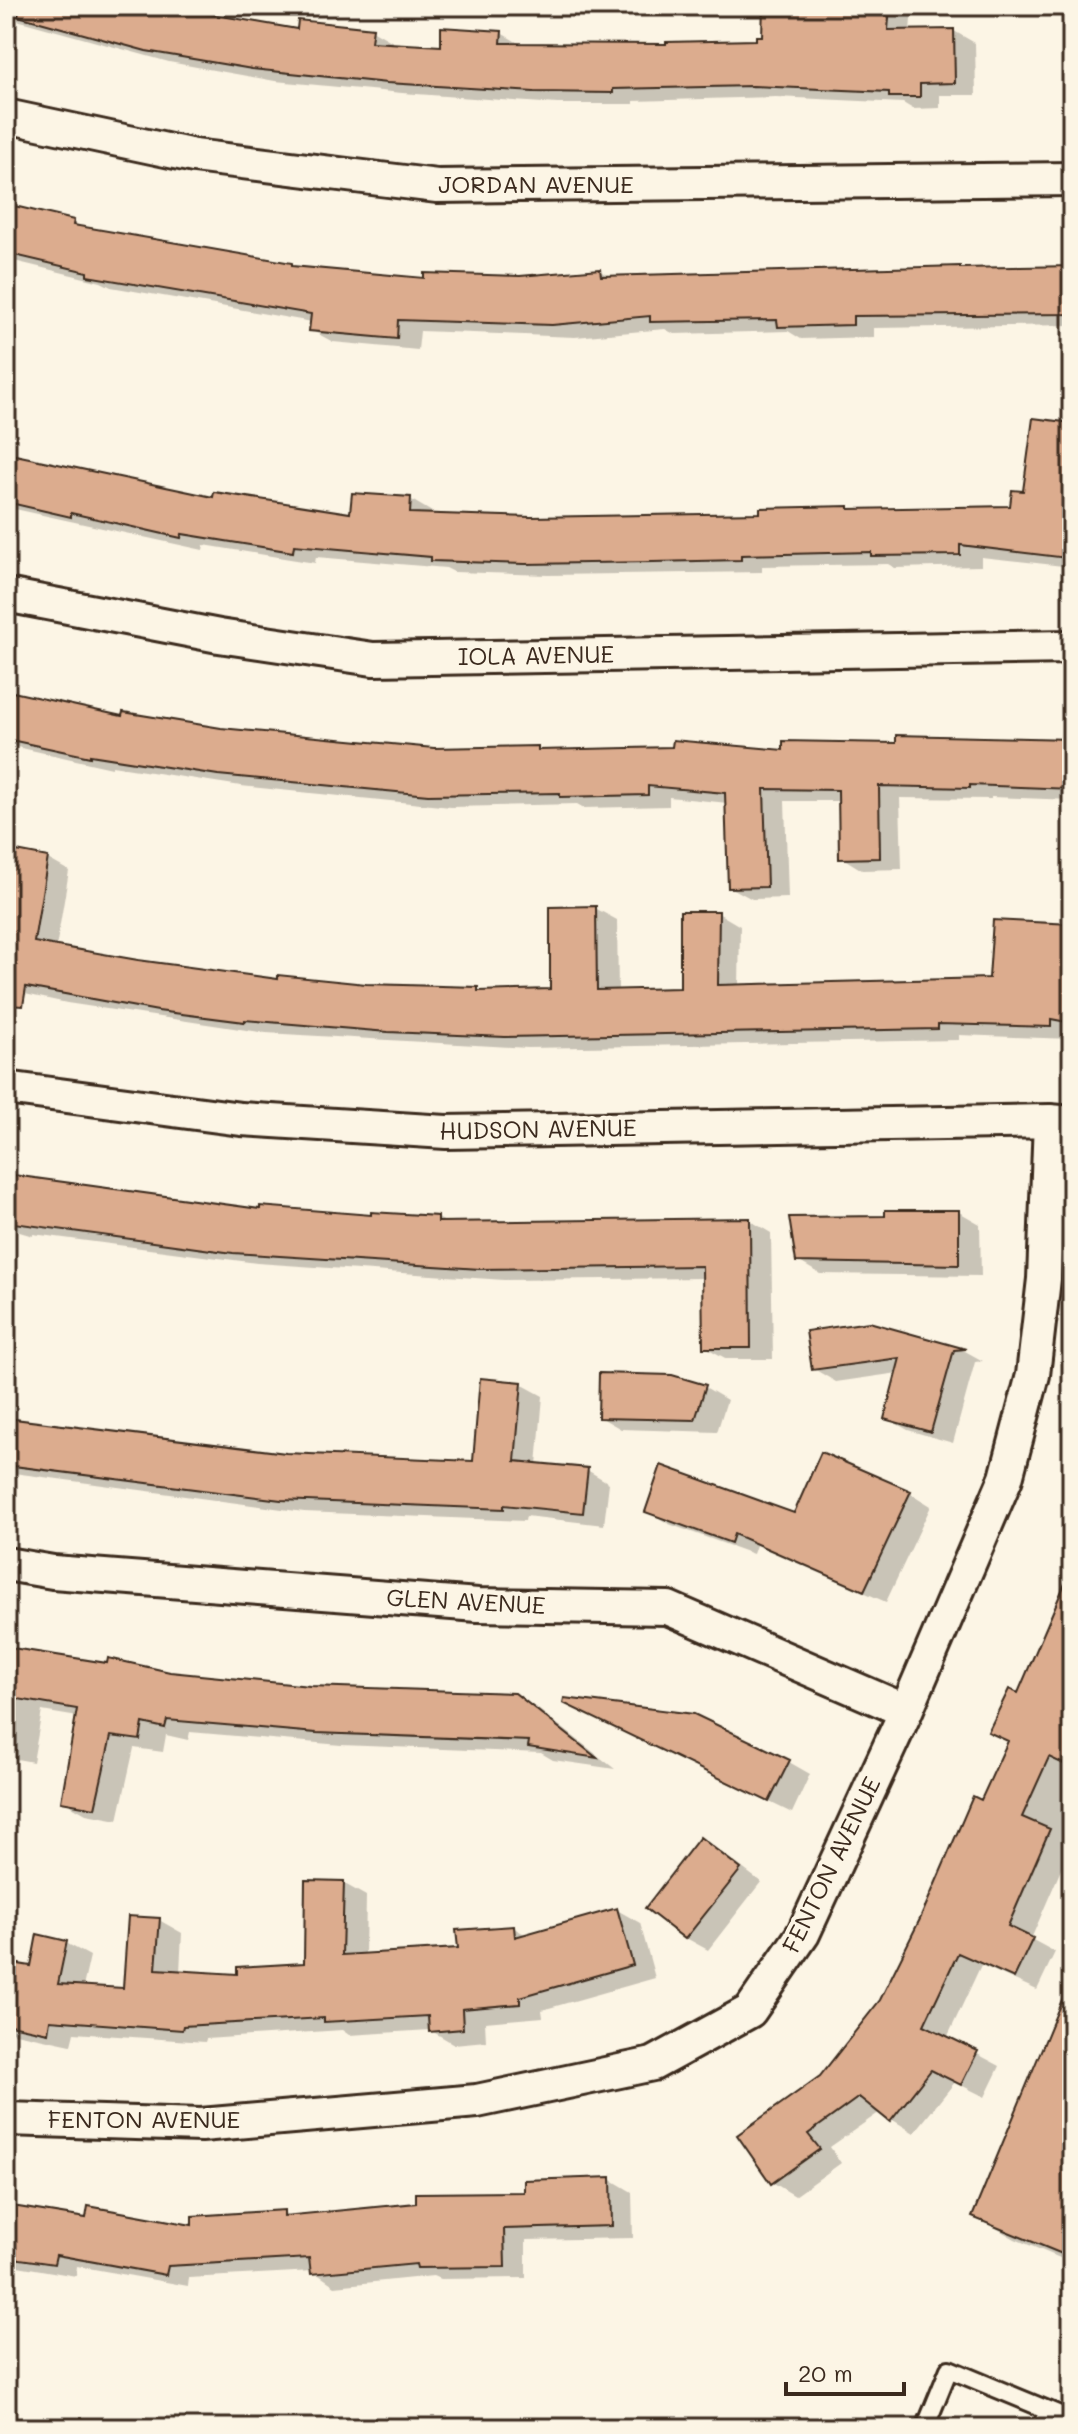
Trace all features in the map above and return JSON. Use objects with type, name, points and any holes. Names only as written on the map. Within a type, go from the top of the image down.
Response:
[{"type":"street","name":"JORDAN AVENUE","points":[[6,116],[194,156],[437,186],[1072,179]]},
{"type":"street","name":"IOLA AVENUE","points":[[6,595],[219,636],[373,659],[1072,647]]},
{"type":"street","name":"HUDSON AVENUE","points":[[6,1088],[241,1119],[446,1132],[1061,1122]]},
{"type":"street","name":"FENTON AVENUE","points":[[6,2119],[201,2125],[477,2101],[653,2064],[750,2011],[803,1934],[906,1711],[1006,1478],[1033,1375],[1061,1122]]},
{"type":"street","name":"GLEN AVENUE","points":[[6,1564],[53,1572],[478,1605],[668,1608],[906,1711]]},
{"type":"lane","points":[[925,2428],[949,2369],[1072,2420]]},
{"type":"lane","points":[[1041,2428],[1048,2410]]},
{"type":"building","points":[[19,6],[164,6],[297,29],[298,20],[373,28],[371,42],[441,46],[441,27],[502,31],[501,43],[666,44],[756,40],[756,36],[762,36],[763,6],[890,6],[888,30],[954,29],[955,83],[920,84],[920,97],[889,97],[889,92],[753,86],[613,89],[613,93],[534,92],[387,83],[252,69],[146,51],[18,16]]},
{"type":"building","points":[[6,204],[74,220],[73,225],[292,263],[292,266],[424,278],[424,273],[520,276],[600,269],[601,276],[1072,266],[1072,314],[853,316],[853,325],[778,327],[777,320],[650,322],[650,316],[552,325],[398,320],[397,339],[309,331],[311,314],[87,276],[87,272],[6,253]]},
{"type":"building","points":[[1033,418],[1072,423],[1072,518],[1067,558],[960,545],[960,555],[871,556],[871,552],[741,555],[741,560],[525,564],[431,561],[431,557],[294,545],[293,552],[182,534],[181,538],[6,502],[6,453],[213,497],[214,492],[350,513],[352,493],[411,497],[410,513],[531,517],[760,513],[760,508],[1010,506],[1012,490],[1023,491]]},
{"type":"building","points":[[13,692],[122,716],[123,712],[221,728],[434,748],[538,746],[538,750],[672,747],[673,740],[783,750],[783,741],[896,743],[896,735],[1072,739],[1072,789],[970,785],[970,788],[879,786],[880,858],[839,859],[838,790],[764,789],[767,887],[728,888],[725,793],[648,786],[648,795],[428,795],[218,775],[90,757],[6,739]]},
{"type":"building","points":[[6,849],[48,857],[34,942],[278,979],[278,975],[366,984],[478,987],[478,991],[550,989],[550,907],[596,906],[597,990],[680,988],[680,911],[719,911],[718,985],[989,978],[993,920],[1072,924],[1072,1023],[1051,1019],[1051,1027],[938,1024],[938,1029],[505,1037],[245,1022],[158,1011],[26,987],[23,1006],[6,1005]]},
{"type":"building","points":[[6,1174],[260,1209],[260,1206],[371,1215],[371,1212],[438,1216],[438,1222],[750,1218],[751,1348],[703,1348],[702,1266],[480,1269],[233,1253],[6,1222]]},
{"type":"building","points":[[885,1210],[959,1210],[959,1265],[796,1262],[789,1217],[885,1216]]},
{"type":"building","points":[[869,1322],[966,1349],[954,1350],[931,1432],[884,1419],[900,1358],[812,1370],[806,1331]]},
{"type":"building","points":[[599,1373],[672,1375],[706,1385],[695,1420],[598,1418]]},
{"type":"building","points":[[480,1378],[522,1382],[515,1461],[588,1468],[583,1513],[504,1505],[504,1509],[281,1500],[6,1465],[6,1418],[286,1453],[473,1461]]},
{"type":"building","points":[[821,1452],[911,1491],[864,1591],[734,1534],[731,1543],[645,1512],[661,1465],[794,1513]]},
{"type":"building","points":[[1072,1567],[1072,1768],[1049,1757],[1022,1817],[1050,1829],[1008,1926],[1033,1938],[1014,1978],[958,1953],[924,2025],[978,2051],[961,2085],[931,2070],[890,2122],[859,2097],[808,2134],[820,2149],[771,2184],[737,2135],[820,2076],[880,2000],[920,1919],[973,1796],[981,1800],[1008,1741],[988,1732],[1009,1689],[1018,1693]]},
{"type":"building","points":[[6,1647],[107,1663],[108,1658],[170,1672],[310,1686],[515,1693],[597,1758],[528,1747],[529,1741],[316,1733],[167,1720],[165,1728],[143,1723],[140,1740],[111,1736],[95,1808],[61,1802],[77,1709],[6,1697]]},
{"type":"building","points":[[564,1698],[694,1714],[790,1760],[769,1802],[563,1703]]},
{"type":"building","points":[[700,1837],[741,1869],[685,1939],[645,1908]]},
{"type":"building","points":[[305,1880],[344,1881],[342,1955],[458,1948],[456,1930],[514,1926],[515,1937],[617,1908],[633,1965],[520,1997],[520,2004],[462,2009],[463,2029],[429,2032],[428,2016],[183,2026],[182,2030],[50,2020],[48,2033],[6,2024],[6,1962],[31,1966],[37,1934],[67,1941],[58,1984],[123,1988],[128,1916],[160,1918],[156,1969],[237,1974],[237,1967],[304,1963]]},
{"type":"building","points":[[1072,1978],[1072,2258],[972,2217]]},
{"type":"building","points":[[611,2177],[612,2226],[504,2229],[505,2267],[417,2268],[416,2264],[311,2274],[309,2258],[168,2266],[166,2275],[56,2255],[54,2264],[6,2257],[6,2205],[86,2218],[88,2206],[192,2225],[192,2216],[284,2210],[284,2216],[416,2203],[416,2193],[524,2192],[524,2180]]}]
